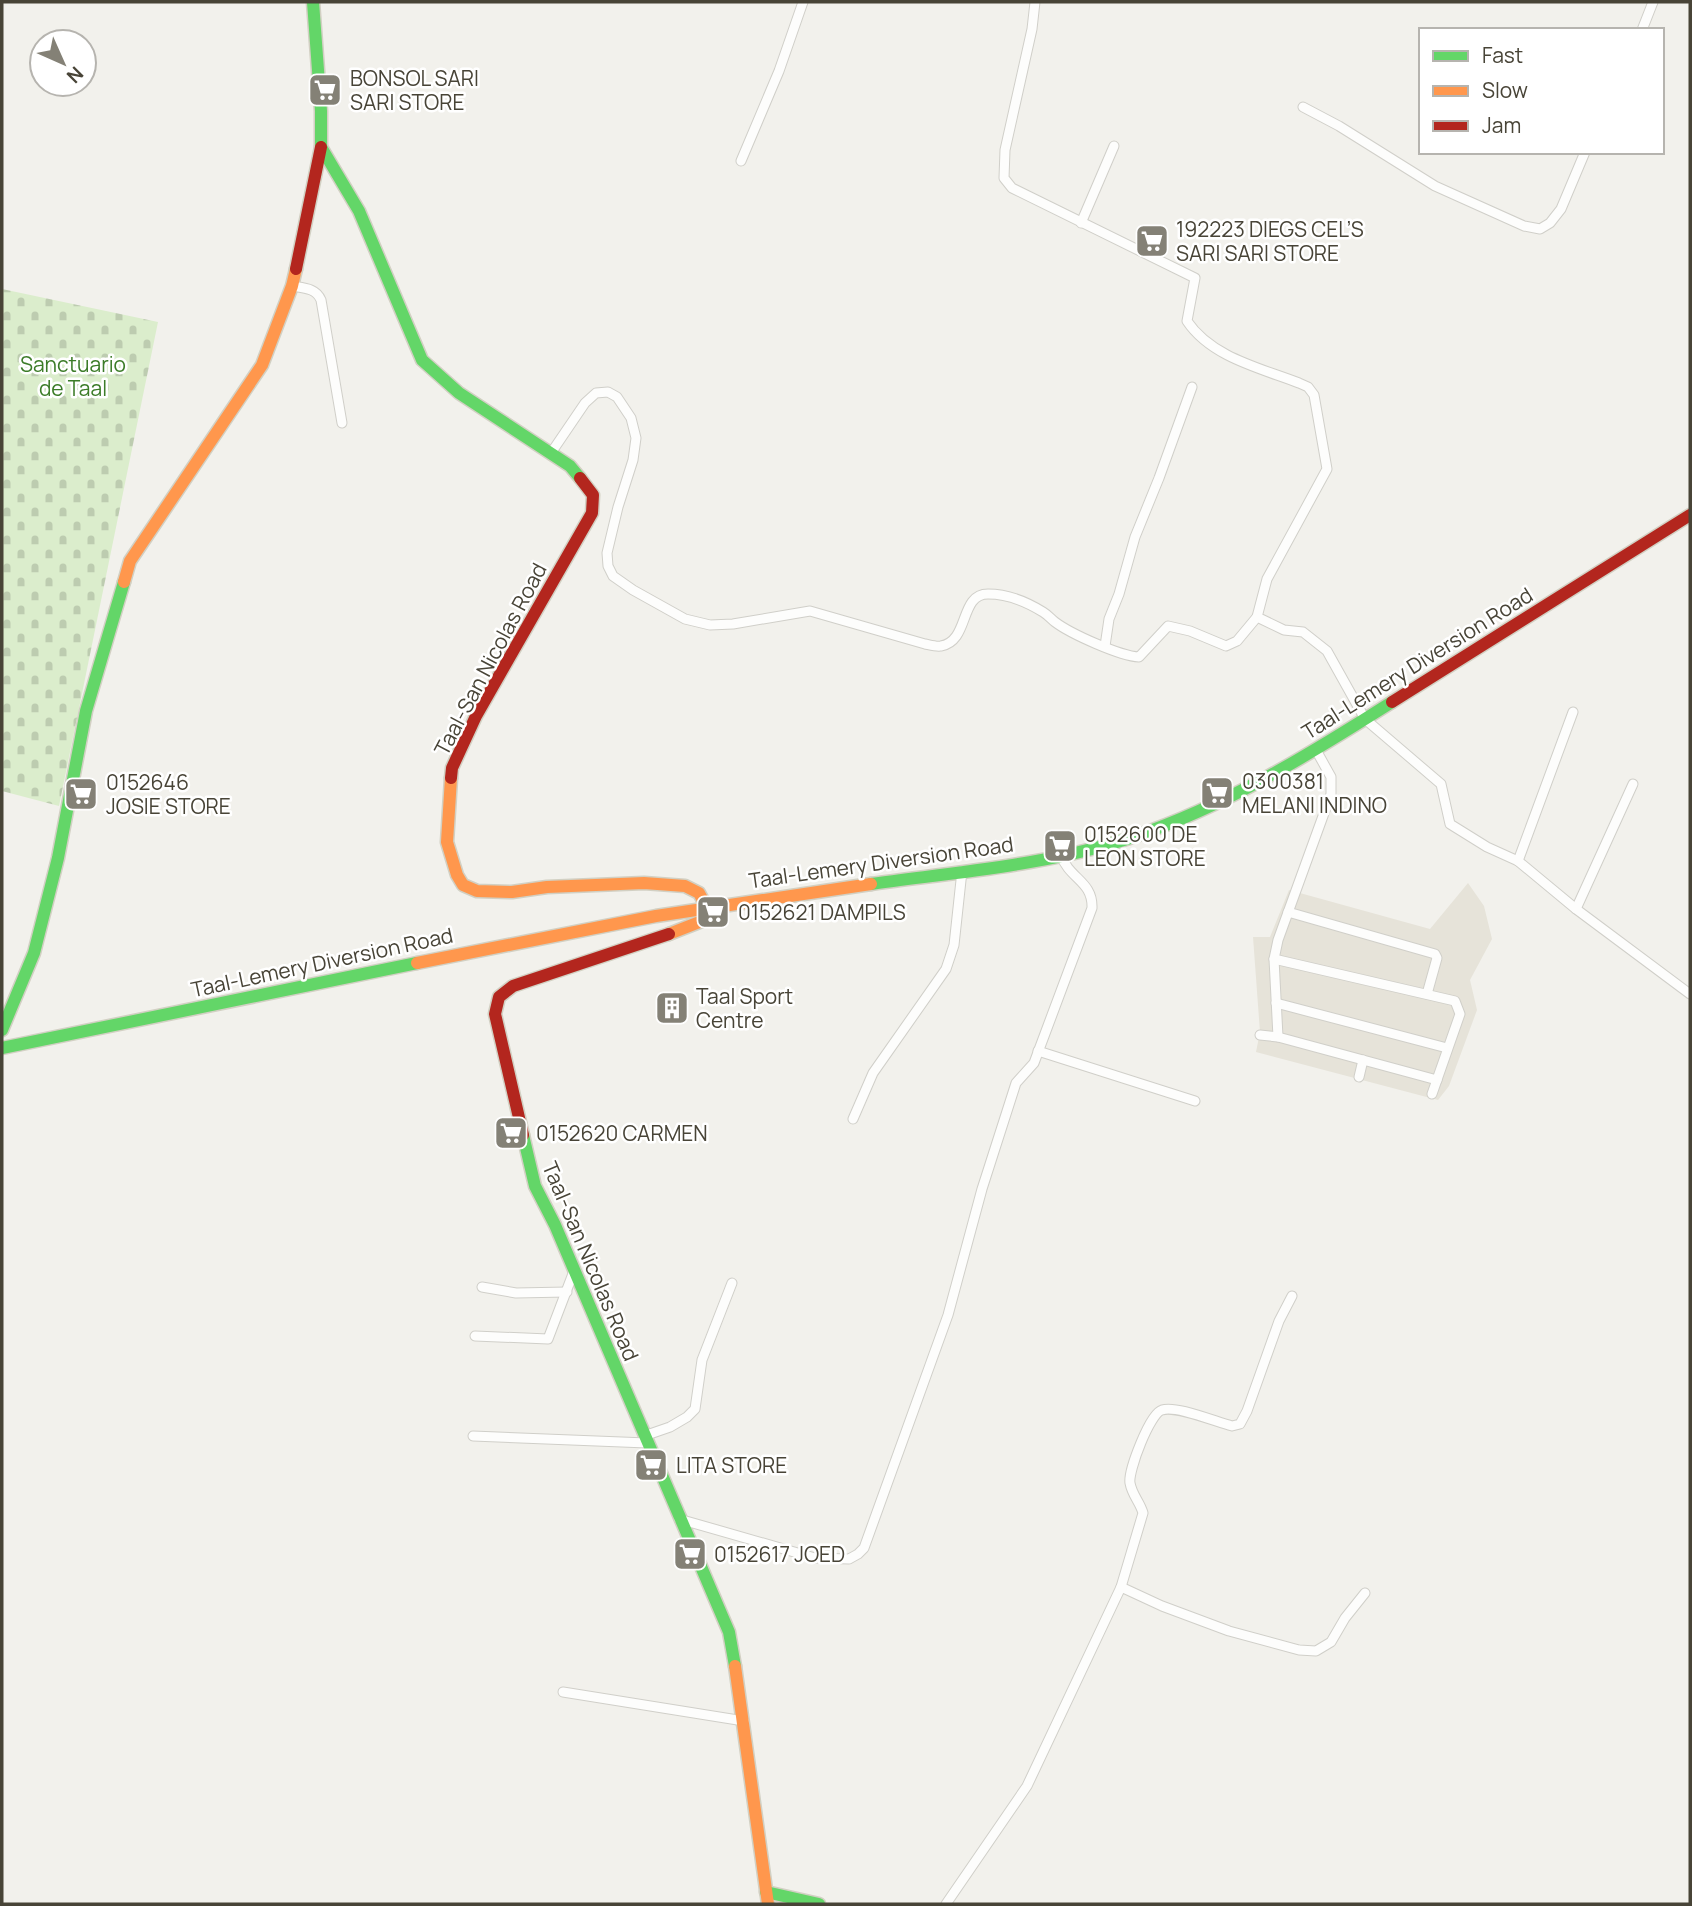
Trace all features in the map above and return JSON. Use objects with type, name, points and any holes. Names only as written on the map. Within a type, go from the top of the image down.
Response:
[{"type":"main road","points":[[2,1030],[34,953],[58,858],[86,711],[130,561],[262,365],[292,286],[321,147],[313,2]]},
{"type":"main road","name":"Taal-San Nicolas Road","points":[[321,147],[359,211],[422,360],[460,393],[570,466],[593,495],[592,513],[476,716],[452,768],[447,842],[457,875],[463,885],[477,891],[512,892],[547,887],[621,883],[685,886],[699,893],[706,906],[702,921],[692,926],[513,986],[499,997],[495,1005],[496,1027],[535,1186],[729,1632],[744,1721],[767,1898]]},
{"type":"main road","name":"Taal-Lemery Diversion Road","points":[[2,1048],[497,946],[706,906],[962,871],[1100,846],[1163,826],[1251,786],[1316,750],[1690,515]]},
{"type":"main road","points":[[767,1898],[819,1904]]},
{"type":"street","points":[[741,161],[779,71],[803,2]]},
{"type":"street","points":[[551,453],[590,398],[596,393],[608,392],[617,397],[631,418],[636,439],[633,460],[607,554],[608,566],[613,576],[633,590],[698,623],[733,624],[810,611],[925,644],[942,646],[959,635],[971,603],[985,594],[1013,597],[1046,613],[1054,622],[1128,656],[1139,657],[1168,626],[1190,631],[1226,646],[1237,641],[1257,617],[1267,579],[1327,470],[1314,395],[1308,387],[1211,347],[1195,333],[1187,321],[1195,278],[1012,188],[1004,178],[1005,150],[1032,29],[1035,2]]},
{"type":"street","points":[[1643,28],[1653,2]]},
{"type":"street","points":[[1303,107],[1339,126],[1435,186],[1524,226],[1540,229],[1550,223],[1561,209],[1584,154]]},
{"type":"street","points":[[1081,223],[1114,145]]},
{"type":"street","points":[[292,286],[311,289],[318,293],[321,300],[342,423]]},
{"type":"street","points":[[1105,646],[1109,619],[1135,537],[1160,478],[1192,387]]},
{"type":"street","points":[[1257,617],[1284,630],[1303,632],[1327,651],[1365,719],[1441,784],[1450,824],[1487,847],[1518,861],[1576,909],[1690,994]]},
{"type":"street","points":[[1518,861],[1573,712]]},
{"type":"street","points":[[1278,1037],[1274,959],[1278,940],[1331,794],[1331,777],[1316,750]]},
{"type":"street","points":[[1576,909],[1633,784]]},
{"type":"street","points":[[680,1519],[815,1558],[849,1559],[864,1548],[948,1315],[982,1189],[1016,1083],[1029,1071],[1038,1051],[1092,908],[1093,897],[1090,891],[1065,867],[1061,855]]},
{"type":"street","points":[[853,1119],[873,1073],[946,969],[954,945],[962,871]]},
{"type":"street","points":[[1288,912],[1435,954],[1437,958],[1427,994]]},
{"type":"street","points":[[1274,959],[1450,999],[1458,1004],[1460,1014],[1432,1094]]},
{"type":"street","points":[[1276,1003],[1447,1048]]},
{"type":"street","points":[[1260,1035],[1278,1037],[1437,1080]]},
{"type":"street","points":[[1038,1051],[1195,1101]]},
{"type":"street","points":[[1359,1077],[1363,1060]]},
{"type":"street","points":[[475,1336],[548,1339],[574,1271]]},
{"type":"street","points":[[473,1436],[645,1439],[687,1417],[695,1409],[702,1360],[732,1283]]},
{"type":"street","points":[[482,1287],[516,1293],[567,1292]]},
{"type":"street","points":[[946,1904],[1027,1786],[1121,1587],[1143,1513],[1140,1503],[1133,1495],[1129,1476],[1151,1421],[1157,1412],[1170,1409],[1232,1426],[1240,1424],[1279,1321],[1292,1296]]},
{"type":"street","points":[[1121,1587],[1162,1606],[1229,1631],[1299,1650],[1316,1651],[1331,1643],[1345,1618],[1365,1593]]},
{"type":"street","points":[[563,1692],[744,1721]]},
{"type":"shaded area","points":[[1468,883],[1484,906],[1492,939],[1470,980],[1477,1010],[1449,1086],[1438,1100],[1256,1052],[1260,1032],[1253,937],[1270,937],[1289,890],[1430,929]]},
{"type":"green space","name":"Sanctuario de Taal","points":[[2,289],[158,322],[59,806],[2,791]]},
{"type":"traffic: fast","points":[[313,2],[321,147],[359,211],[422,360],[459,393],[570,466],[580,478]]},
{"type":"traffic: fast","points":[[2,1030],[34,953],[58,858],[86,711],[124,582]]},
{"type":"traffic: fast","points":[[871,884],[1036,861],[1133,837],[1201,810],[1267,777],[1392,702]]},
{"type":"traffic: fast","points":[[2,1048],[417,963]]},
{"type":"traffic: fast","points":[[523,1135],[535,1186],[555,1225],[729,1632],[735,1666]]},
{"type":"traffic: fast","points":[[766,1892],[819,1904]]},
{"type":"traffic: slow","points":[[124,582],[130,561],[262,365],[296,269]]},
{"type":"traffic: slow","points":[[451,778],[447,842],[457,875],[463,885],[477,891],[512,892],[547,887],[644,883],[685,886],[699,893],[706,906],[702,921],[669,934]]},
{"type":"traffic: slow","points":[[417,963],[656,916],[871,884]]},
{"type":"traffic: slow","points":[[735,1666],[768,1904]]},
{"type":"traffic: jam","points":[[296,269],[321,147]]},
{"type":"traffic: jam","points":[[451,778],[452,768],[476,716],[592,513],[593,495],[580,478]]},
{"type":"traffic: jam","points":[[1392,702],[1690,515]]},
{"type":"traffic: jam","points":[[523,1135],[495,1014],[499,997],[513,986],[669,934]]},
{"type":"place","name":"BONSOL SARI SARI STORE","points":[[325,90]]},
{"type":"place","name":"192223 DIEGS CEL’S SARI SARI STORE","points":[[1152,241]]},
{"type":"place","name":"0300381 MELANI INDINO","points":[[1217,793]]},
{"type":"place","name":"0152646 JOSIE STORE","points":[[81,794]]},
{"type":"place","name":"0152600 DE LEON STORE","points":[[1060,846]]},
{"type":"place","name":"0152621 DAMPILS","points":[[713,912]]},
{"type":"place","name":"Taal Sport Centre","points":[[672,1008]]},
{"type":"place","name":"0152620 CARMEN","points":[[511,1133]]},
{"type":"place","name":"LITA STORE","points":[[651,1465]]},
{"type":"place","name":"0152617 JOED","points":[[690,1554]]}]
